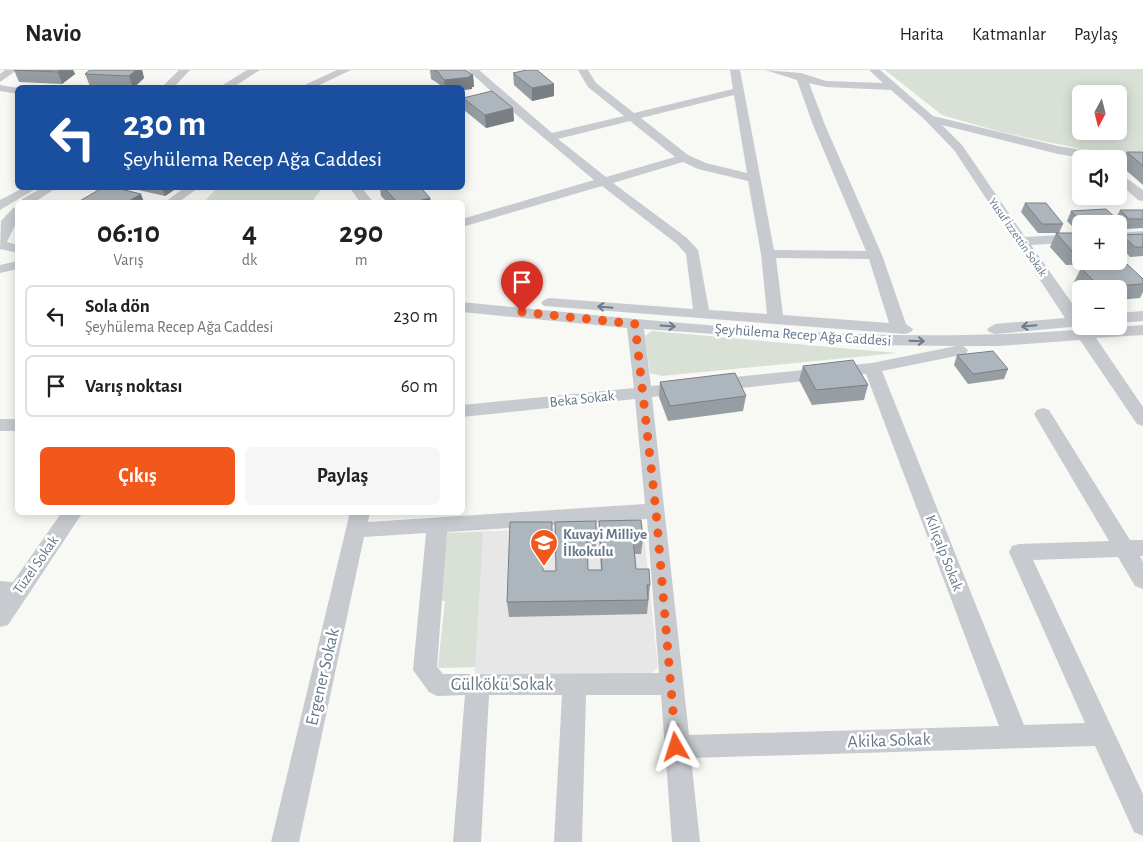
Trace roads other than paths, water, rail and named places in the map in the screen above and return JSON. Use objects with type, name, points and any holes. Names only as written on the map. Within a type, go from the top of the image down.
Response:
[{"type":"street","points":[[0,79],[12,70]]},
{"type":"street","points":[[169,85],[185,70]]},
{"type":"street","points":[[218,85],[243,70]]},
{"type":"street","points":[[229,85],[255,70]]},
{"type":"street","points":[[310,85],[346,70]]},
{"type":"street","points":[[473,70],[496,92],[682,241],[693,253],[702,315]]},
{"type":"street","points":[[583,70],[592,85],[684,158],[702,166],[754,178]]},
{"type":"street","points":[[735,70],[768,254],[776,320]]},
{"type":"street","points":[[770,70],[801,76],[826,84],[893,87]]},
{"type":"street","name":"Yusuf İzzettin Sokak","points":[[874,70],[928,118],[958,148],[1021,242],[1072,312]]},
{"type":"street","points":[[801,76],[819,125],[875,255],[899,328]]},
{"type":"street","points":[[0,88],[15,90]]},
{"type":"street","points":[[551,137],[738,91]]},
{"type":"street","points":[[479,96],[496,92]]},
{"type":"street","points":[[928,118],[1072,153]]},
{"type":"street","points":[[1127,156],[1143,156]]},
{"type":"street","points":[[465,222],[684,158]]},
{"type":"street","points":[[1127,184],[1143,197]]},
{"type":"street","points":[[0,206],[28,190]]},
{"type":"street","points":[[30,200],[47,190]]},
{"type":"street","points":[[174,200],[189,190]]},
{"type":"street","points":[[5,245],[8,221],[15,214]]},
{"type":"street","points":[[1127,236],[1143,235]]},
{"type":"street","points":[[1021,242],[1072,239]]},
{"type":"street","points":[[768,254],[875,255]]},
{"type":"street","points":[[0,262],[15,264]]},
{"type":"street","points":[[0,269],[15,265]]},
{"type":"street","name":"Şeyhülema Recep Ağa Caddesi","points":[[465,295],[702,315],[899,328],[1004,329],[1072,326]]},
{"type":"street","name":"Şeyhülema Recep Ağa Caddesi","points":[[465,307],[635,324],[870,340],[998,341],[1072,328]]},
{"type":"street","points":[[1127,317],[1143,316]]},
{"type":"street","points":[[635,324],[656,511],[670,684],[686,842]]},
{"type":"street","name":"Şeyhülema Recep Ağa Caddesi","points":[[1127,329],[1143,330]]},
{"type":"street","name":"Yusuf İzzettin Sokak","points":[[1088,335],[1143,420]]},
{"type":"street","name":"Beka Sokak","points":[[465,411],[872,368],[998,341]]},
{"type":"street","name":"Kılıçalp Sokak","points":[[872,368],[1016,737]]},
{"type":"street","points":[[1043,414],[1133,548],[1143,580]]},
{"type":"street","points":[[0,425],[15,426]]},
{"type":"street","points":[[359,521],[437,525],[656,511]]},
{"type":"street","name":"Tüzel Sokak","points":[[0,618],[9,590],[71,515]]},
{"type":"street","name":"Ergener Sokak","points":[[285,842],[359,521]]},
{"type":"street","name":"Gülkökü Sokak","points":[[437,525],[425,670],[438,685],[670,684]]},
{"type":"street","points":[[1133,548],[1019,552],[1143,823]]},
{"type":"street","points":[[568,842],[574,685]]},
{"type":"street","points":[[467,842],[478,686]]},
{"type":"street","name":"Akika Sokak","points":[[676,747],[1102,734]]},
{"type":"place","name":"Kuvayi Milliye İlkokulu","points":[[544,567]]}]
